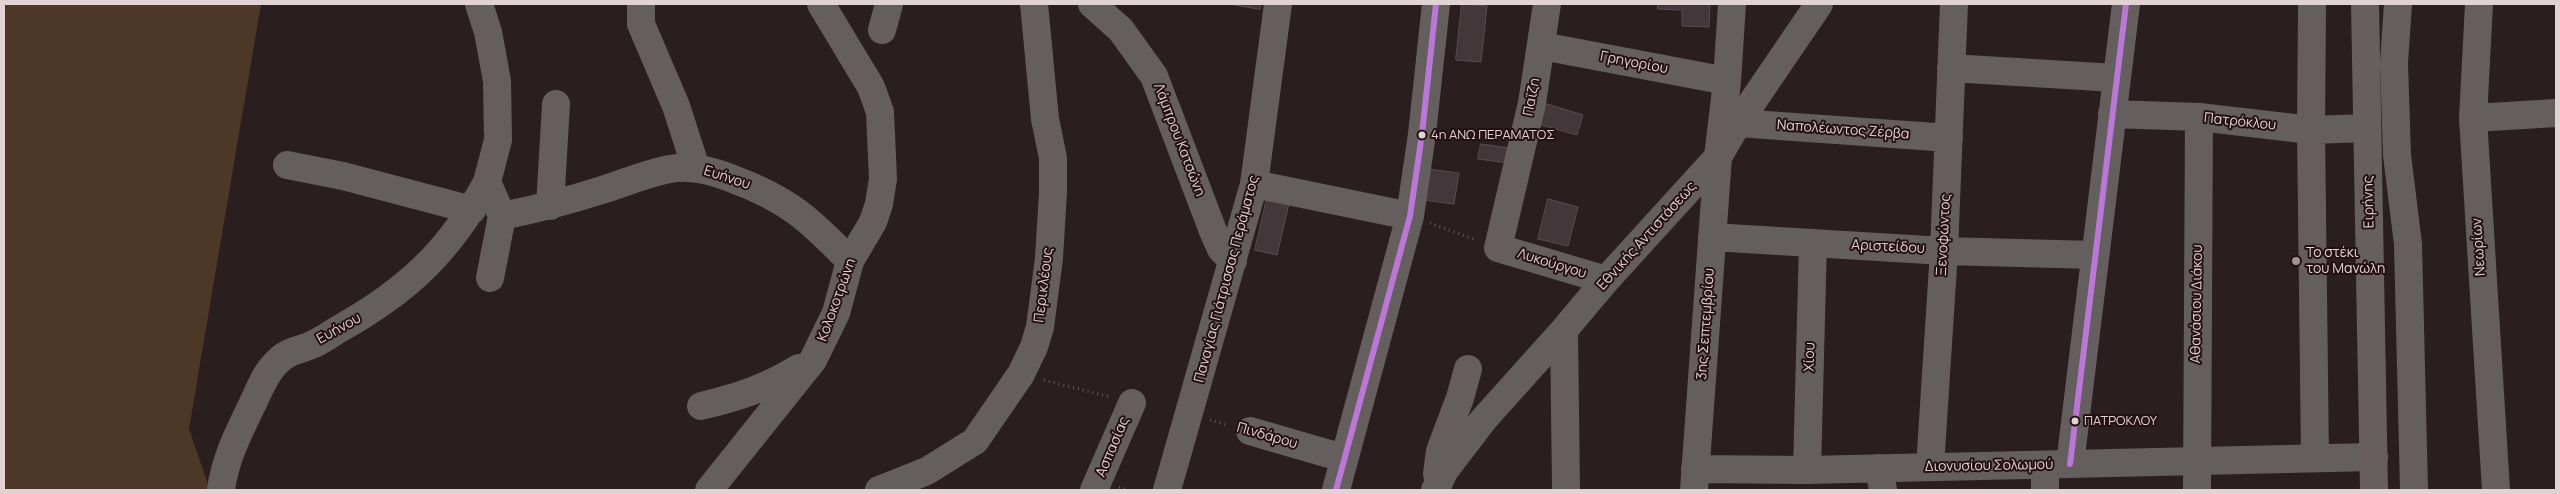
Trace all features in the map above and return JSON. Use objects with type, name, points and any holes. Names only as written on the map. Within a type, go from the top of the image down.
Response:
[{"type":"main road","name":"Ειρήνης","points":[[2365,4],[2374,490]]},
{"type":"street","name":"Ευήνου","points":[[221,490],[223,473],[231,447],[266,376],[276,363],[289,352],[310,346],[390,299],[440,251],[472,210],[487,182],[498,140],[497,81],[488,32],[479,4]]},
{"type":"street","points":[[641,4],[641,24],[676,106],[696,168]]},
{"type":"street","name":"Κολοκοτρώνη","points":[[710,490],[813,360],[836,313],[850,261],[873,222],[879,204],[883,179],[880,112],[871,87],[821,4]]},
{"type":"street","points":[[882,30],[889,4]]},
{"type":"street","name":"Περικλέους","points":[[879,490],[938,473],[975,440],[1022,374],[1034,347],[1040,327],[1048,258],[1053,158],[1045,119],[1034,4]]},
{"type":"street","name":"Λάμπρου Κατσώνη","points":[[1092,4],[1122,30],[1154,76],[1213,231],[1221,249],[1232,261]]},
{"type":"street","name":"Παναγίας Γιάτρισσας Περάματος","points":[[1167,490],[1254,184],[1278,4]]},
{"type":"street","points":[[1336,490],[1410,216],[1422,134],[1436,4]]},
{"type":"street","name":"Παΐζη","points":[[1498,248],[1532,103],[1547,4]]},
{"type":"street","name":"3ης Σεπτεμβρίου","points":[[1694,480],[1718,157],[1727,81],[1732,4]]},
{"type":"street","name":"Εθνικής Αντιστάσεως","points":[[1436,486],[1457,454],[1484,419],[1606,280],[1718,157],[1738,123],[1819,4]]},
{"type":"street","name":"Ξενοφώντος","points":[[1930,467],[1944,251],[1954,4]]},
{"type":"street","points":[[2053,473],[2094,255],[2115,78],[2126,4]]},
{"type":"street","points":[[2312,4],[2310,130],[2315,458]]},
{"type":"street","points":[[2398,4],[2394,72],[2398,155],[2408,244],[2414,490]]},
{"type":"street","name":"Νεωρίων","points":[[2479,4],[2473,118],[2476,196],[2496,490]]},
{"type":"street","name":"Γρηγορίου","points":[[1542,46],[1727,81]]},
{"type":"street","points":[[1951,68],[2115,78]]},
{"type":"street","points":[[550,206],[556,104]]},
{"type":"street","points":[[2473,118],[2556,113]]},
{"type":"street","name":"Πατρόκλου","points":[[2112,114],[2199,117],[2310,130],[2367,128]]},
{"type":"street","name":"Αθανάσιου Διάκου","points":[[2197,490],[2199,117]]},
{"type":"street","points":[[938,473],[957,439],[1007,367],[1016,351],[1026,322],[1039,232],[1042,186],[1040,156],[1045,119]]},
{"type":"street","name":"Ναπολέωντος Ζέρβα","points":[[1738,123],[1948,138]]},
{"type":"street","points":[[287,165],[343,176],[472,210]]},
{"type":"street","name":"Ευήνου","points":[[502,216],[550,206],[644,175],[672,168],[696,168],[766,191],[789,204],[814,224],[850,261]]},
{"type":"street","points":[[487,182],[502,216],[490,278]]},
{"type":"street","points":[[1254,184],[1410,216]]},
{"type":"street","name":"Αριστείδου","points":[[1712,237],[1944,251],[2094,255]]},
{"type":"street","name":"Χίου","points":[[1807,470],[1813,243]]},
{"type":"street","name":"Λυκούργου","points":[[1498,248],[1606,280]]},
{"type":"street","points":[[1564,330],[1566,490]]},
{"type":"street","points":[[701,406],[748,394],[774,384],[813,360]]},
{"type":"street","points":[[1436,486],[1436,469],[1440,452],[1460,398],[1468,369]]},
{"type":"street","name":"Ασπασίας","points":[[1094,490],[1132,403]]},
{"type":"street","name":"Πινδάρου","points":[[1250,431],[1344,458]]},
{"type":"street","name":"Διονυσίου Σολωμού","points":[[1694,480],[1807,470],[1881,479],[1930,467],[2053,473],[2196,461],[2374,457]]},
{"type":"path","points":[[1410,216],[1498,248]]},
{"type":"path","points":[[1022,374],[1132,403]]},
{"type":"path","name":"Πινδάρου","points":[[1190,414],[1250,431]]},
{"type":"shaded area","points":[[4,4],[261,4],[189,429],[210,490],[4,490]]},
{"type":"building","points":[[1229,4],[1261,4],[1260,9]]},
{"type":"building","points":[[1462,4],[1487,6],[1481,62],[1456,60]]},
{"type":"building","points":[[1658,4],[1710,4],[1709,27],[1682,26],[1682,10],[1658,9]]},
{"type":"building","points":[[1547,104],[1583,115],[1577,135],[1541,125]]},
{"type":"building","points":[[1481,144],[1510,148],[1508,163],[1478,159]]},
{"type":"building","points":[[1428,169],[1459,173],[1454,204],[1423,200]]},
{"type":"building","points":[[1269,190],[1291,195],[1277,255],[1255,250]]},
{"type":"building","points":[[1548,199],[1578,207],[1568,246],[1538,239]]},
{"type":"transit line","points":[[1336,490],[1410,216],[1422,134],[1436,4]]},
{"type":"transit line","points":[[2070,464],[2126,4]]},
{"type":"place","name":"4η ΑΝΩ ΠΕΡΑΜΑΤΟΣ","points":[[1422,135]]},
{"type":"place","name":"Το στέκι του Μανώλη","points":[[2296,261]]},
{"type":"place","name":"ΠΑΤΡΟΚΛΟΥ","points":[[2075,421]]}]
